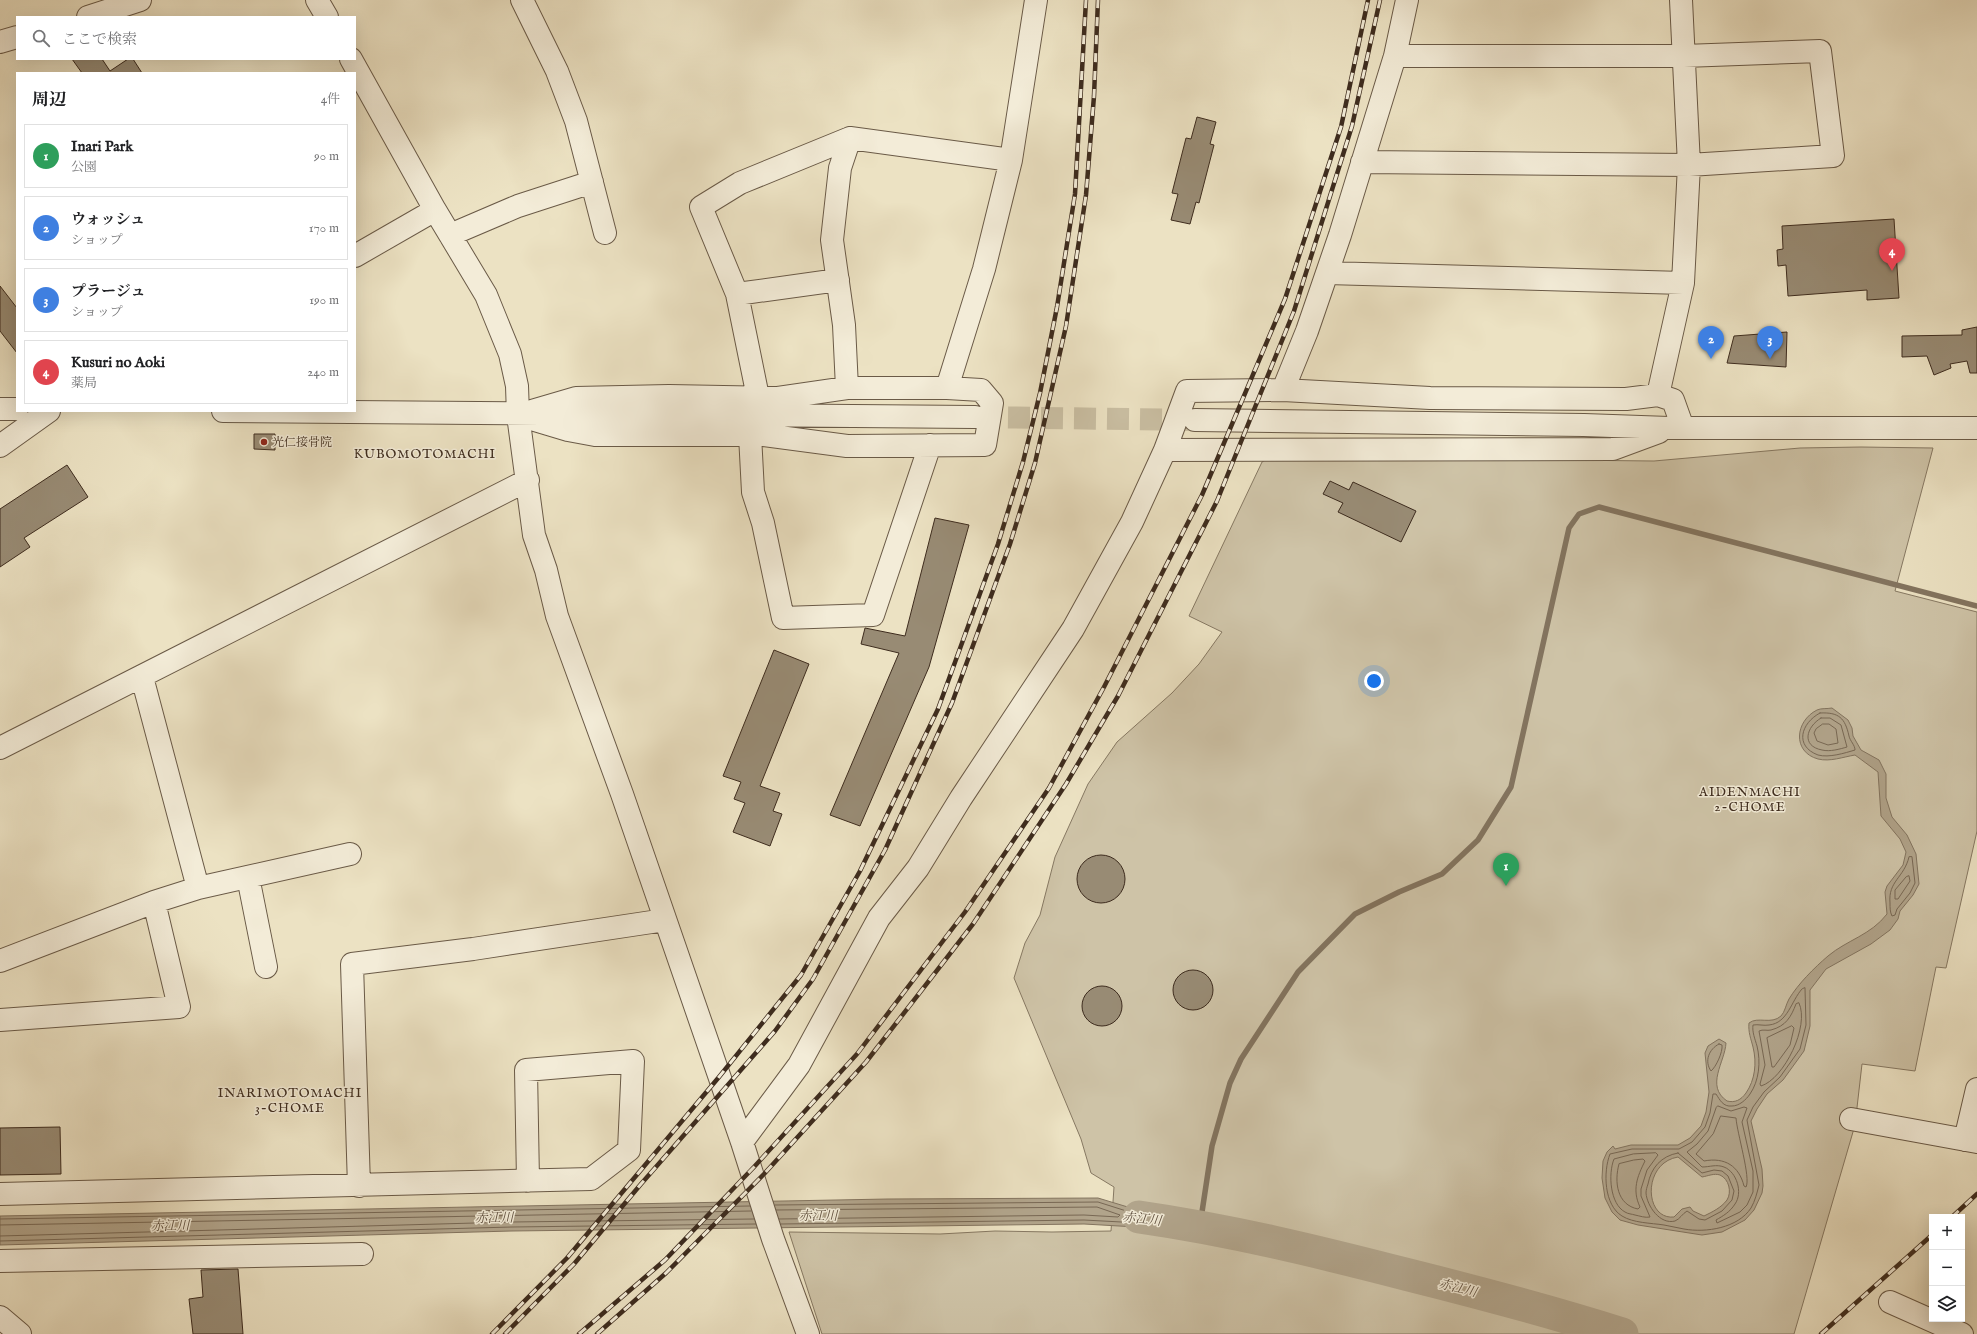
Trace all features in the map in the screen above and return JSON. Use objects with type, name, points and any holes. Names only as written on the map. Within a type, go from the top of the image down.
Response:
[{"type":"street","points":[[91,16],[140,0]]},
{"type":"street","points":[[522,0],[557,71],[576,121],[605,233]]},
{"type":"street","points":[[947,388],[984,269],[1011,160],[1036,0]]},
{"type":"street","points":[[1283,390],[1307,331],[1327,273],[1395,56],[1407,0]]},
{"type":"street","points":[[1658,395],[1683,283],[1689,165],[1681,0]]},
{"type":"street","points":[[0,42],[16,37]]},
{"type":"street","points":[[1362,162],[1689,165],[1833,156],[1820,51],[1684,56],[1395,56]]},
{"type":"street","points":[[352,60],[435,210],[486,295],[510,354],[517,386],[518,415],[528,480],[534,535],[546,570],[557,616],[622,794],[742,1142],[773,1239],[808,1334]]},
{"type":"street","points":[[758,397],[737,294],[701,207],[740,182],[850,138],[1011,160]]},
{"type":"street","points":[[847,388],[844,325],[832,240],[840,168],[850,138]]},
{"type":"street","points":[[450,235],[518,206],[592,182]]},
{"type":"street","points":[[356,255],[435,210]]},
{"type":"street","points":[[1327,273],[1683,283]]},
{"type":"street","points":[[737,294],[838,280]]},
{"type":"street","points":[[847,388],[947,388],[981,390],[992,403],[985,445],[847,446],[764,435],[595,435],[568,430],[518,415],[576,398],[669,396],[778,398],[847,388]]},
{"type":"street","points":[[742,1142],[799,1065],[879,918],[918,868],[961,798],[1073,629],[1132,522],[1166,450],[1187,391],[1283,390],[1430,398],[1626,399],[1658,395],[1673,400],[1676,428]]},
{"type":"street","points":[[0,409],[16,409]]},
{"type":"street","points":[[0,446],[48,412]]},
{"type":"street","points":[[297,412],[518,415],[628,413],[975,417]]},
{"type":"street","points":[[1195,420],[1584,425],[1676,428],[1977,428]]},
{"type":"street","points":[[1166,450],[1613,449],[1676,428]]},
{"type":"street","points":[[750,435],[754,492],[763,523],[783,618],[873,615],[930,445]]},
{"type":"street","points":[[0,748],[528,480]]},
{"type":"street","points":[[142,677],[198,888]]},
{"type":"street","points":[[0,961],[154,902],[198,888],[350,854]]},
{"type":"street","points":[[248,877],[266,968]]},
{"type":"street","points":[[0,1020],[179,1007],[154,902]]},
{"type":"street","points":[[359,1186],[352,964],[473,949],[665,920]]},
{"type":"street","points":[[0,1194],[359,1186],[528,1181],[591,1179],[628,1150],[633,1061],[526,1070],[528,1181]]},
{"type":"street","points":[[1850,1119],[1971,1141],[1977,1089]]},
{"type":"street","points":[[0,1261],[362,1254]]},
{"type":"street","points":[[1890,1302],[1962,1334]]},
{"type":"street","points":[[0,1317],[20,1334]]},
{"type":"shaded area","points":[[1800,448],[1933,448],[1895,591],[1977,612],[1977,831],[1946,968],[1936,967],[1915,1071],[1862,1064],[1855,1125],[1794,1334],[822,1334],[789,1232],[940,1234],[995,1231],[1111,1231],[1114,1187],[1091,1173],[1081,1139],[1014,978],[1025,943],[1040,915],[1055,857],[1088,784],[1117,742],[1172,693],[1199,664],[1222,632],[1189,616],[1262,462],[1270,457],[1654,461]]},
{"type":"water","points":[[1832,708],[1848,720],[1852,728],[1853,736],[1861,750],[1879,760],[1886,774],[1886,798],[1892,817],[1907,835],[1916,854],[1919,884],[1913,895],[1900,911],[1898,919],[1890,930],[1871,944],[1826,969],[1810,990],[1810,1026],[1804,1051],[1783,1080],[1767,1094],[1751,1121],[1762,1169],[1763,1186],[1762,1193],[1754,1210],[1745,1220],[1722,1232],[1702,1235],[1638,1225],[1620,1220],[1612,1212],[1605,1198],[1602,1178],[1603,1161],[1607,1152],[1613,1146],[1615,1149],[1631,1145],[1678,1145],[1690,1138],[1701,1126],[1706,1112],[1709,1092],[1705,1053],[1708,1046],[1719,1039],[1726,1043],[1718,1074],[1717,1088],[1727,1101],[1735,1101],[1742,1097],[1749,1088],[1755,1065],[1749,1032],[1749,1023],[1756,1020],[1773,1020],[1781,1016],[1793,993],[1817,966],[1835,950],[1874,927],[1887,914],[1885,892],[1887,886],[1903,865],[1906,852],[1900,839],[1881,816],[1878,772],[1855,755],[1832,760],[1818,759],[1804,750],[1800,743],[1801,728],[1804,721],[1817,710]],"holes":[[[1678,1157],[1702,1177],[1718,1174],[1726,1179],[1729,1186],[1729,1197],[1719,1208],[1704,1216],[1693,1211],[1690,1207],[1682,1209],[1674,1217],[1664,1216],[1657,1210],[1653,1201],[1651,1190],[1653,1179],[1658,1169],[1666,1161]]]},
{"type":"water","points":[[1098,1198],[1207,1231],[1084,1224],[512,1231],[0,1245],[0,1216],[888,1199]]},
{"type":"building","points":[[73,60],[103,60],[110,71],[126,60],[134,60],[141,72],[81,72]]},
{"type":"building","points":[[1197,117],[1216,122],[1210,144],[1214,145],[1199,203],[1196,202],[1190,224],[1171,220],[1178,194],[1172,193],[1186,138],[1191,139]]},
{"type":"building","points":[[1894,219],[1899,298],[1867,300],[1867,290],[1788,296],[1786,265],[1778,266],[1777,250],[1783,249],[1782,226]]},
{"type":"building","points":[[0,286],[16,307],[16,352],[0,331]]},
{"type":"building","points":[[1977,327],[1977,373],[1970,373],[1967,361],[1950,364],[1951,368],[1934,375],[1927,356],[1902,357],[1902,336],[1962,335],[1962,330]]},
{"type":"building","points":[[1787,332],[1786,367],[1727,363],[1734,336]]},
{"type":"building","name":"光仁接骨院","points":[[254,434],[275,434],[275,450],[254,449]]},
{"type":"building","points":[[67,465],[88,497],[24,538],[30,547],[0,567],[0,509]]},
{"type":"building","points":[[1330,481],[1349,490],[1353,482],[1416,511],[1401,542],[1338,512],[1343,503],[1323,494]]},
{"type":"building","points":[[935,518],[969,525],[929,667],[860,826],[830,815],[899,653],[861,644],[865,628],[905,636]]},
{"type":"building","points":[[774,650],[809,664],[760,786],[780,793],[773,811],[782,814],[770,846],[733,832],[745,803],[734,799],[741,782],[723,776]]},
{"type":"building","points":[[1096,855],[1106,855],[1118,862],[1125,874],[1125,884],[1118,896],[1106,903],[1096,903],[1088,899],[1081,892],[1077,884],[1077,874],[1081,866],[1088,859]]},
{"type":"building","points":[[1193,970],[1201,972],[1207,976],[1211,982],[1213,990],[1211,998],[1207,1004],[1201,1008],[1193,1010],[1185,1008],[1179,1004],[1175,998],[1173,990],[1175,982],[1179,976],[1185,972]]},
{"type":"building","points":[[1102,986],[1116,992],[1122,1006],[1116,1020],[1102,1026],[1088,1020],[1082,1006],[1088,992]]},
{"type":"building","points":[[60,1127],[61,1174],[0,1175],[0,1128]]},
{"type":"building","points":[[238,1269],[243,1334],[193,1334],[189,1299],[203,1297],[201,1270]]},
{"type":"waterway","points":[[1202,1227],[1202,1212],[1212,1146],[1230,1083],[1241,1059],[1298,972],[1355,914],[1399,892],[1442,874],[1478,840],[1511,787],[1569,528],[1579,514],[1599,507],[1977,606]]},
{"type":"waterway","name":"赤江川","points":[[1139,1217],[1207,1228],[1342,1258],[1516,1303],[1622,1334]]},
{"type":"tunnel","points":[[975,417],[1194,420]]},
{"type":"railway","points":[[492,1334],[567,1258],[719,1077],[801,975],[860,871],[938,709],[998,544],[1023,462],[1040,393],[1057,307],[1075,194],[1086,0]]},
{"type":"railway","points":[[505,1334],[574,1264],[641,1184],[775,1031],[813,979],[885,850],[952,703],[1010,544],[1035,463],[1066,326],[1086,195],[1094,96],[1098,0]]},
{"type":"railway","points":[[579,1334],[665,1260],[754,1167],[857,1054],[965,912],[1049,788],[1104,687],[1202,495],[1285,299],[1341,127],[1368,0]]},
{"type":"railway","points":[[597,1334],[666,1273],[764,1174],[866,1062],[973,924],[1066,784],[1118,696],[1217,501],[1294,311],[1352,126],[1380,0]]},
{"type":"railway","points":[[1955,1214],[1977,1194]]},
{"type":"railway","points":[[1821,1334],[1929,1238]]},
{"type":"place","name":"Kusuri no Aoki","points":[[1892,271]]},
{"type":"place","name":"ウォッシュ","points":[[1711,359]]},
{"type":"place","name":"プラージュ","points":[[1770,359]]},
{"type":"place","name":"光仁接骨院","points":[[264,442]]},
{"type":"place","name":"Inari Park","points":[[1506,886]]},
{"type":"district","name":"KUBOMOTOMACHI","points":[[425,453]]},
{"type":"district","name":"AIDENMACHI 2-CHOME","points":[[1750,798]]},
{"type":"district","name":"INARIMOTOMACHI 3-CHOME","points":[[290,1100]]}]
